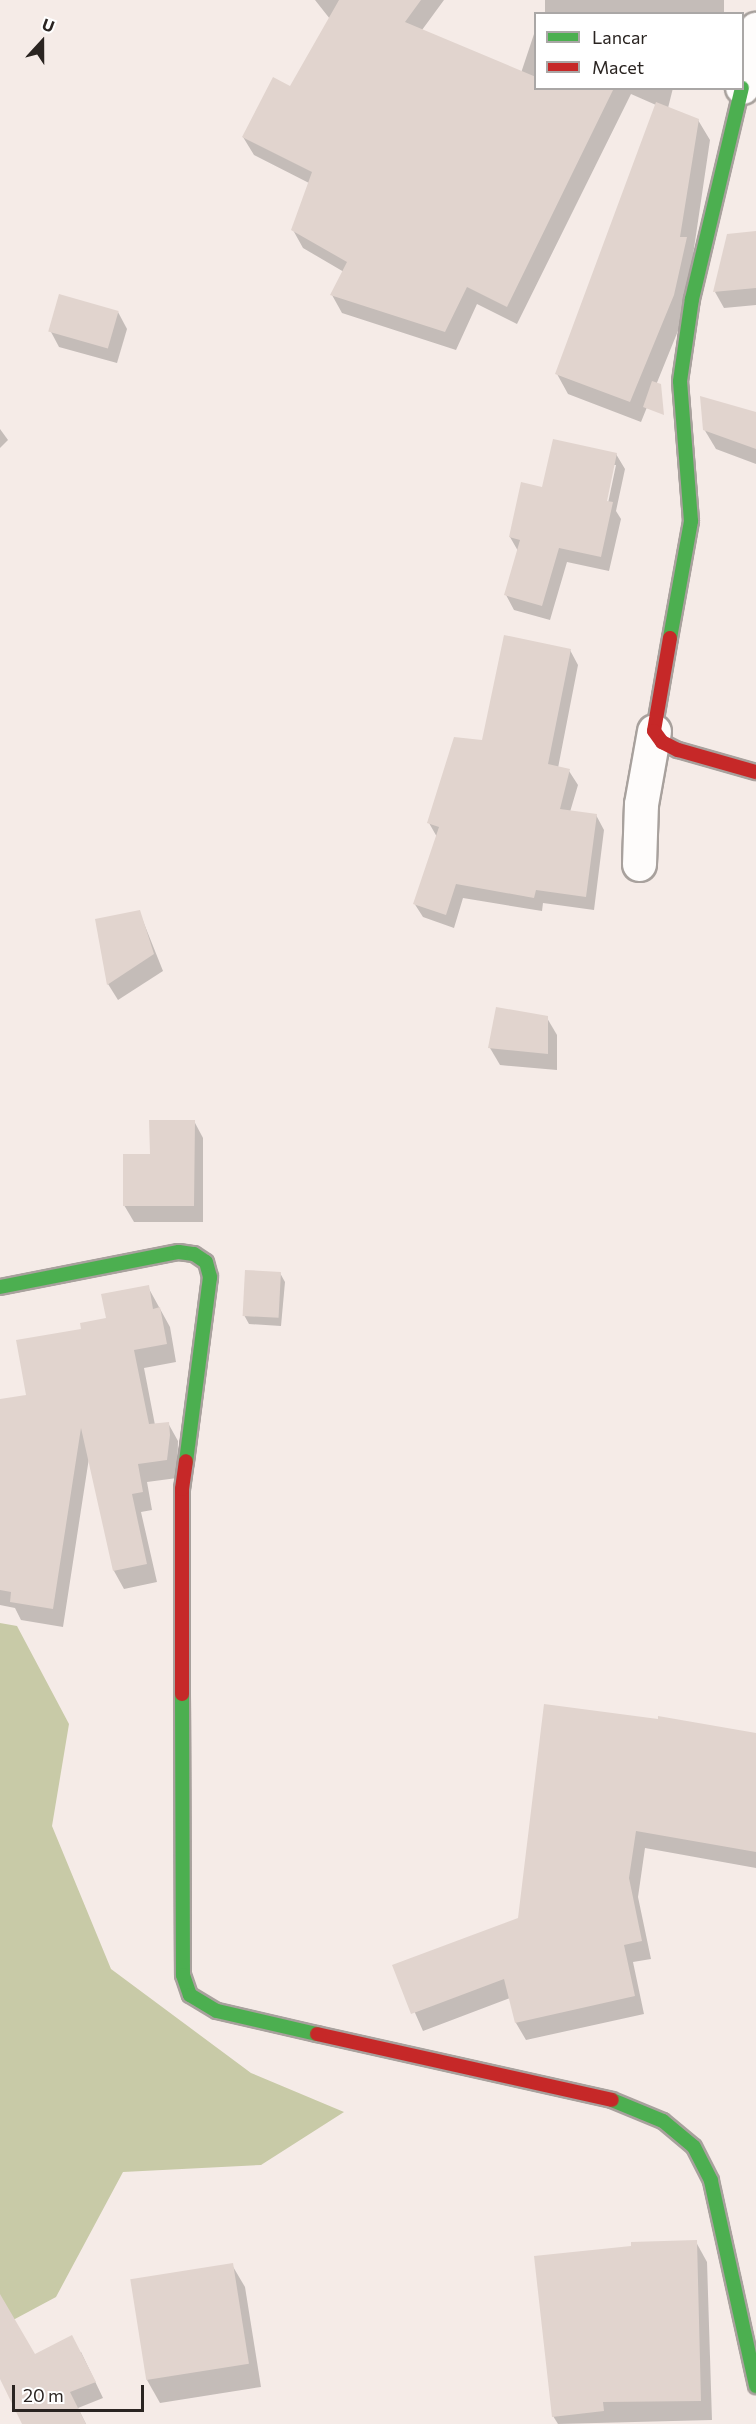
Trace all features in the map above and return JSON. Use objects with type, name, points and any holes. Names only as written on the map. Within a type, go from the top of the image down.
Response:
[{"type":"street","points":[[744,80],[756,29]]},
{"type":"street","points":[[639,864],[641,804],[691,521],[680,381],[692,299],[742,90]]},
{"type":"street","points":[[654,731],[662,742],[678,750],[756,772]]},
{"type":"street","points":[[0,1287],[179,1252],[194,1254],[206,1262],[210,1277],[182,1490],[183,1975],[190,1995],[217,2012],[628,2104],[663,2121],[694,2147],[711,2181],[756,2386]]},
{"type":"green space","points":[[0,1623],[17,1626],[69,1724],[52,1826],[111,1969],[251,2073],[344,2112],[261,2165],[123,2172],[56,2297],[0,2327]]},
{"type":"building","points":[[339,0],[421,0],[405,22],[534,76],[534,90],[613,90],[507,307],[467,287],[445,332],[330,295],[347,262],[291,230],[312,172],[242,137],[273,77],[290,86]]},
{"type":"building","points":[[656,102],[699,119],[680,237],[687,237],[674,295],[630,402],[555,374]]},
{"type":"building","points":[[756,231],[756,288],[713,292],[727,234]]},
{"type":"building","points":[[59,294],[119,311],[108,349],[48,331]]},
{"type":"building","points":[[652,381],[661,384],[664,415],[643,407]]},
{"type":"building","points":[[700,396],[756,412],[756,449],[703,430]]},
{"type":"building","points":[[553,439],[617,453],[607,501],[613,502],[601,557],[559,548],[542,606],[504,595],[520,540],[509,537],[521,482],[542,487]]},
{"type":"building","points":[[504,635],[571,649],[548,764],[570,769],[560,809],[597,814],[586,897],[536,890],[534,898],[456,884],[446,915],[413,904],[439,827],[427,823],[454,737],[482,740]]},
{"type":"building","points":[[140,910],[154,954],[107,985],[95,919]]},
{"type":"building","points":[[496,1007],[548,1016],[548,1054],[488,1048]]},
{"type":"building","points":[[149,1120],[195,1120],[194,1206],[123,1206],[123,1154],[150,1154]]},
{"type":"building","points":[[245,1270],[281,1272],[279,1318],[243,1316]]},
{"type":"building","points":[[149,1285],[153,1309],[160,1307],[167,1344],[134,1350],[149,1424],[169,1422],[170,1435],[167,1460],[138,1464],[143,1492],[132,1494],[147,1564],[113,1571],[81,1428],[53,1609],[10,1602],[11,1592],[0,1590],[0,1399],[26,1395],[16,1340],[81,1329],[80,1323],[106,1318],[101,1294]]},
{"type":"building","points":[[544,1704],[658,1719],[658,1716],[756,1733],[756,1852],[636,1831],[629,1878],[642,1941],[624,1945],[635,1996],[515,2023],[504,1979],[411,2014],[392,1965],[518,1918]]},
{"type":"building","points":[[697,2240],[701,2401],[603,2402],[604,2411],[552,2417],[534,2256],[631,2246],[631,2242]]},
{"type":"building","points":[[233,2263],[249,2364],[146,2380],[130,2279]]},
{"type":"building","points":[[0,2294],[35,2354],[72,2335],[96,2382],[70,2392],[86,2424],[22,2424],[0,2379]]},
{"type":"traffic: fast","points":[[670,638],[691,521],[680,381],[692,299],[742,90]]},
{"type":"traffic: fast","points":[[0,1287],[179,1252],[194,1254],[206,1262],[210,1277],[186,1461]]},
{"type":"traffic: fast","points":[[182,1694],[183,1975],[190,1995],[217,2011],[317,2034]]},
{"type":"traffic: fast","points":[[612,2100],[663,2121],[694,2147],[711,2181],[756,2386]]},
{"type":"traffic: jam","points":[[670,638],[654,731],[662,742],[678,750],[756,772]]},
{"type":"traffic: jam","points":[[182,1694],[182,1489],[186,1461]]},
{"type":"traffic: jam","points":[[317,2034],[612,2100]]}]
